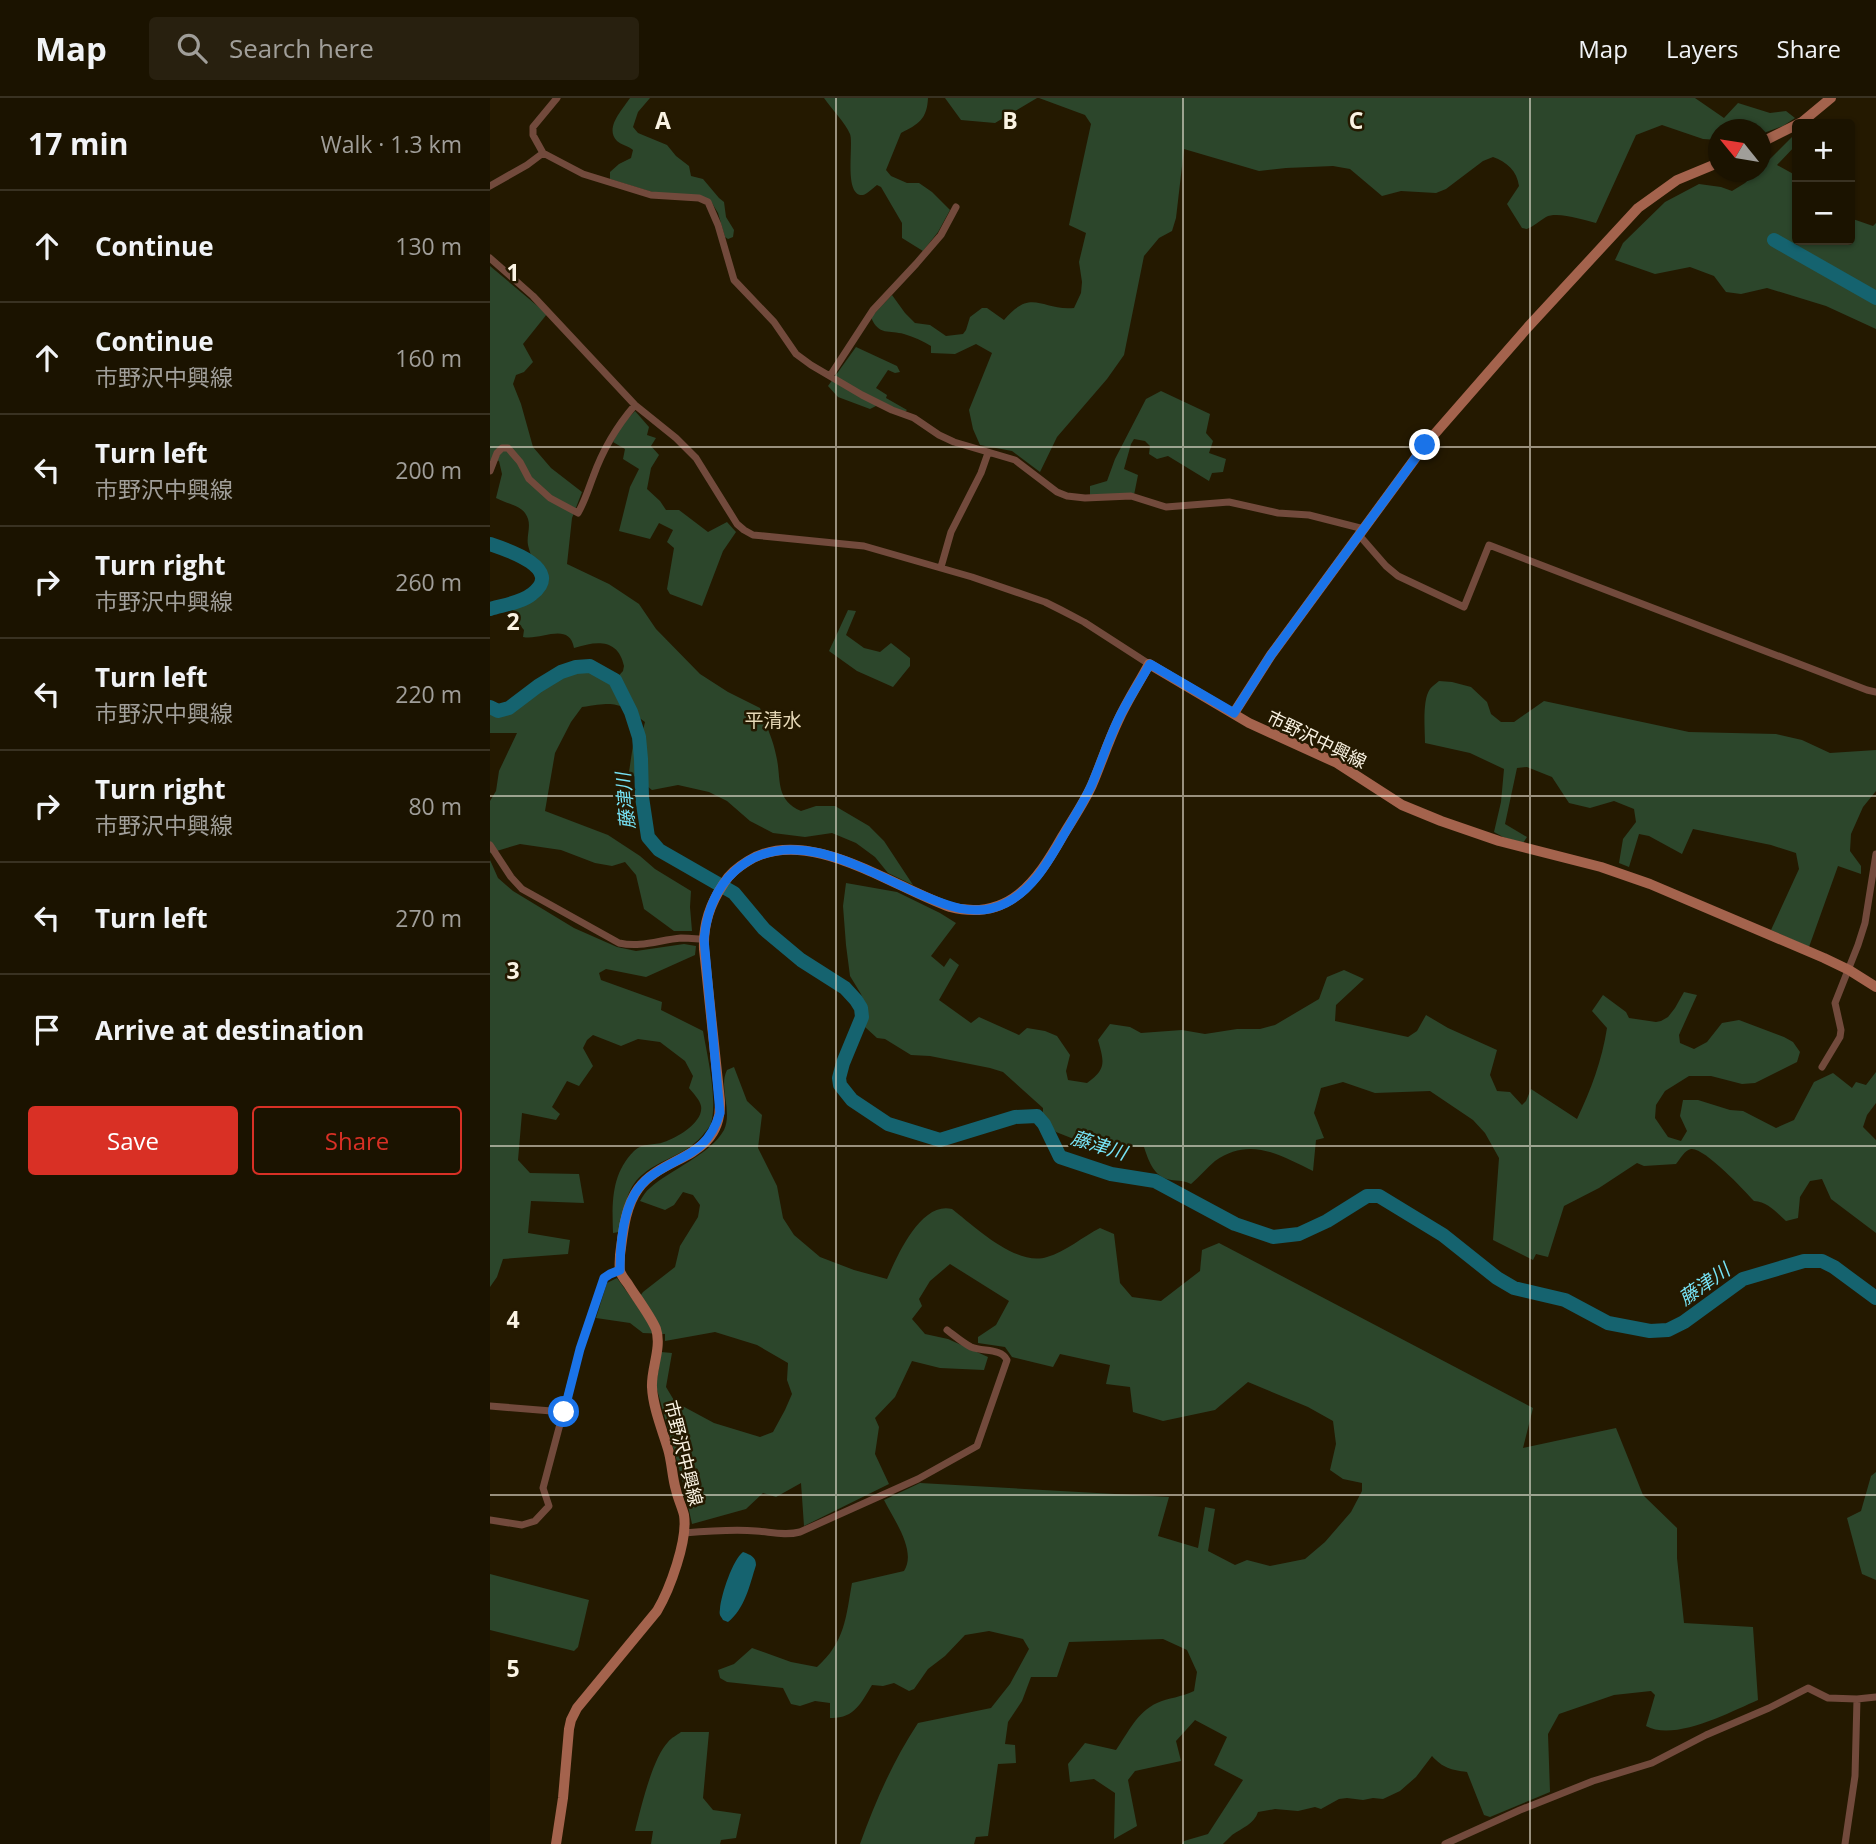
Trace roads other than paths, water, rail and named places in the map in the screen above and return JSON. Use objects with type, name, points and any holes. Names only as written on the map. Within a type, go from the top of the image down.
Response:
[{"type":"main road","points":[[1771,137],[1802,121],[1831,98]]},
{"type":"main road","points":[[1234,713],[1271,655],[1425,445],[1528,327],[1638,208],[1677,180],[1708,167]]},
{"type":"main road","points":[[620,1270],[626,1217],[639,1187],[647,1179],[697,1150],[711,1133],[720,1113],[704,939],[712,901],[727,878],[751,859],[774,850],[803,849],[842,861],[950,907],[972,910],[1004,904],[1020,894],[1047,863],[1091,788],[1118,720],[1150,664]]},
{"type":"main road","name":"市野沢中興線","points":[[1150,664],[1273,735],[1337,763],[1402,805],[1499,841],[1601,867],[1650,884],[1849,970],[1876,987]]},
{"type":"main road","name":"市野沢中興線","points":[[556,1844],[571,1720],[577,1708],[661,1604],[673,1574],[684,1533],[684,1516],[652,1388],[657,1331],[620,1270]]},
{"type":"street","points":[[557,98],[533,127],[533,135],[543,153],[583,174],[651,195],[699,198],[708,202],[718,225],[734,280],[774,322],[796,354],[862,395],[892,411],[914,418],[939,435],[1015,460],[1057,492],[1085,498],[1131,496],[1166,507],[1229,502],[1278,513],[1309,514],[1361,532],[1380,560],[1398,576],[1464,607],[1489,545],[1876,692]]},
{"type":"street","points":[[490,186],[543,153]]},
{"type":"street","points":[[830,376],[873,310],[941,235],[956,207]]},
{"type":"street","points":[[490,258],[533,296],[635,405],[696,458],[737,524],[744,530],[753,535],[864,545],[941,567],[1045,602],[1084,622],[1150,664]]},
{"type":"street","points":[[490,471],[497,453],[502,447],[508,447],[530,479],[550,498],[579,513],[613,432],[635,405]]},
{"type":"street","points":[[941,567],[951,532],[981,473],[988,453]]},
{"type":"street","points":[[490,845],[522,889],[619,943],[631,946],[680,938],[704,939]]},
{"type":"street","points":[[1822,1067],[1840,1037],[1835,1003],[1865,923],[1876,855]]},
{"type":"street","points":[[490,1520],[522,1525],[535,1521],[549,1506],[543,1488],[580,1349],[604,1278],[620,1270]]},
{"type":"street","points":[[684,1533],[725,1530],[790,1534],[800,1532],[918,1479],[977,1446],[1007,1360],[1006,1356],[970,1347],[947,1331]]},
{"type":"street","points":[[490,1406],[564,1412]]},
{"type":"street","points":[[1445,1844],[1510,1814],[1593,1781],[1652,1763],[1808,1688],[1828,1698],[1876,1697]]},
{"type":"street","points":[[1845,1844],[1855,1776],[1857,1699]]},
{"type":"water","points":[[743,1552],[755,1560],[756,1565],[743,1603],[728,1622],[720,1615],[721,1603],[732,1569]]},
{"type":"waterway","points":[[1774,240],[1876,298]]},
{"type":"waterway","name":"藤津川","points":[[490,544],[530,562],[542,576],[540,585],[528,597],[490,609]]},
{"type":"waterway","name":"藤津川","points":[[490,707],[498,711],[509,708],[538,686],[561,672],[576,667],[590,666],[615,680],[631,712],[639,737],[642,797],[648,837],[659,850],[734,893],[764,929],[801,960],[845,988],[856,1000],[862,1017],[843,1063],[840,1085],[852,1100],[888,1124],[940,1140],[1015,1117],[1037,1116],[1044,1124],[1060,1157],[1111,1174],[1155,1181],[1235,1224],[1273,1237],[1299,1234],[1327,1221],[1367,1196],[1379,1196],[1443,1235],[1497,1278],[1514,1288],[1565,1300],[1608,1323],[1650,1331],[1668,1330],[1684,1322],[1743,1279],[1804,1261],[1822,1261],[1834,1267],[1876,1298]]},
{"type":"district","name":"平清水","points":[[773,720]]}]
